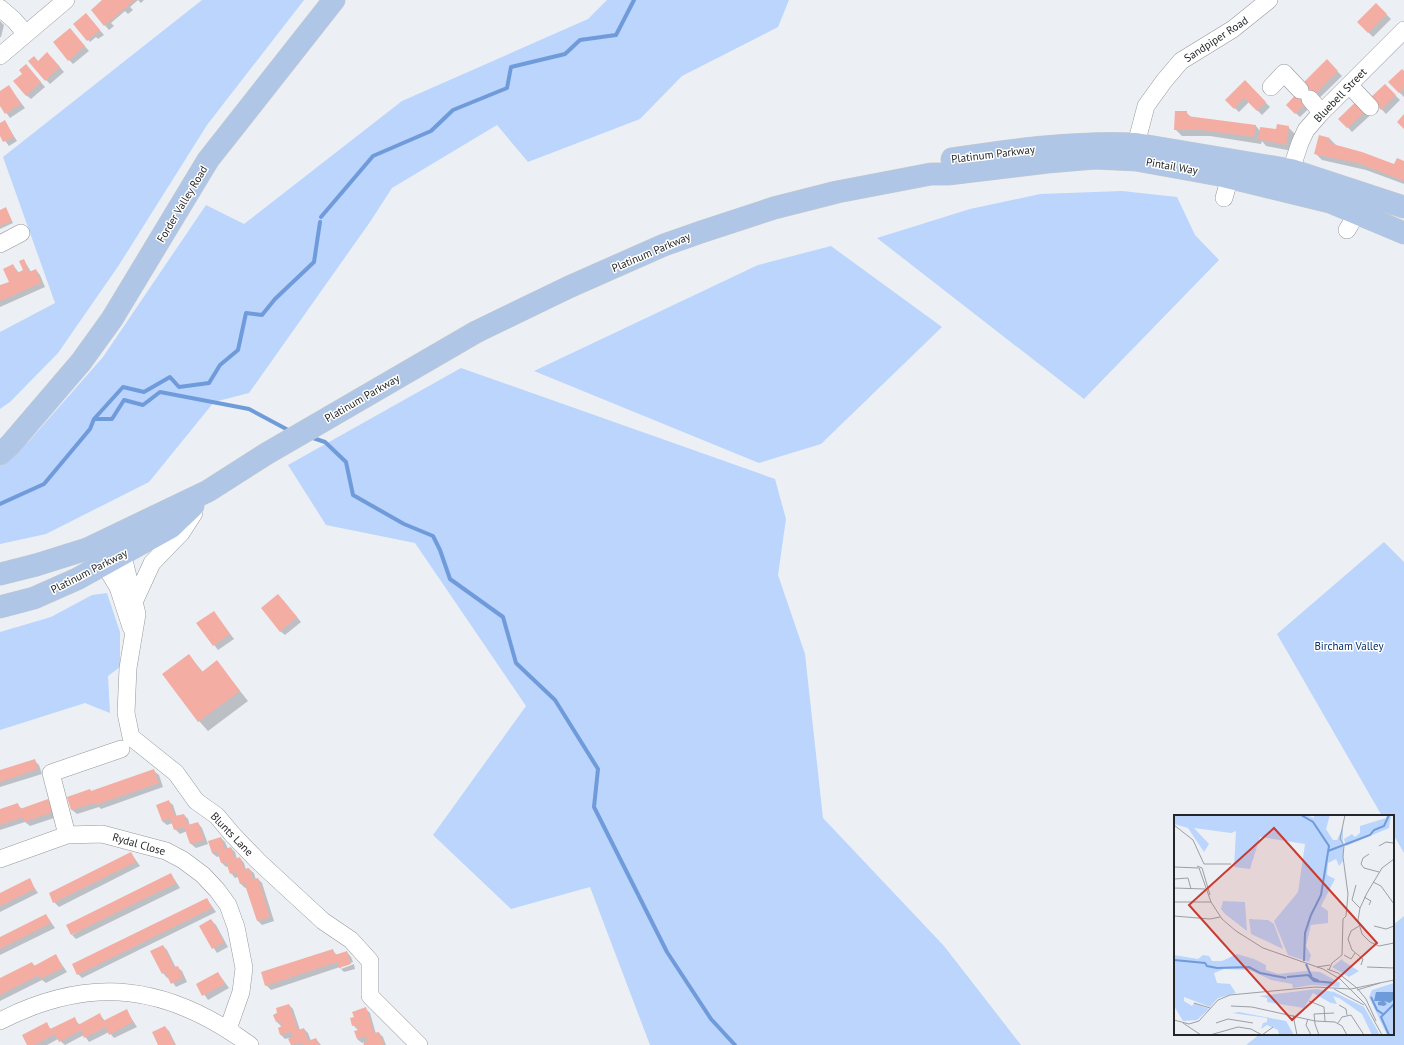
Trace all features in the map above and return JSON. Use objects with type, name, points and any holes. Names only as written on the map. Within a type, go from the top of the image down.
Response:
[{"type":"main road","name":"Forder Valley Road","points":[[0,454],[10,445],[81,362],[112,319],[208,160],[334,0]]},
{"type":"main road","name":"Platinum Parkway","points":[[0,574],[36,565],[87,549],[208,491],[232,475],[476,332],[569,287],[664,245],[774,208],[837,192],[870,187],[931,174],[943,160],[1050,147],[1113,143],[1136,144]]},
{"type":"main road","name":"Pintail Way","points":[[1136,144],[1291,170],[1404,207]]},
{"type":"main road","name":"Pintail Way","points":[[931,174],[948,174],[1095,158],[1136,160],[1230,177],[1330,202],[1352,221],[1404,233]]},
{"type":"main road","name":"Forder Valley Road","points":[[0,433],[37,412]]},
{"type":"main road","name":"Platinum Parkway","points":[[0,607],[34,598],[77,579],[171,527],[208,491]]},
{"type":"street","points":[[0,56],[66,0]]},
{"type":"street","name":"Sandpiper Road","points":[[1136,144],[1146,106],[1164,81],[1181,62],[1233,29],[1268,0]]},
{"type":"street","points":[[0,8],[14,20],[26,34]]},
{"type":"street","name":"Bluebell Street","points":[[1291,170],[1306,130],[1321,112],[1404,30]]},
{"type":"street","points":[[1271,87],[1284,73],[1321,112]]},
{"type":"street","points":[[1348,85],[1370,106]]},
{"type":"street","points":[[1224,198],[1230,177]]},
{"type":"street","points":[[0,244],[21,233]]},
{"type":"street","points":[[135,600],[152,563],[181,533],[208,491]]},
{"type":"street","points":[[87,549],[122,552],[113,559],[118,587],[134,636]]},
{"type":"street","name":"Blunts Lane","points":[[113,559],[135,600],[137,614],[128,668],[126,713],[131,737],[176,773],[196,801],[217,816],[232,834],[264,866],[323,921],[351,940],[370,961],[370,996],[419,1045]]},
{"type":"street","points":[[67,835],[51,773],[121,749]]},
{"type":"street","name":"Rydal Close","points":[[0,859],[67,835],[102,834],[166,851],[183,860],[203,875],[217,890],[231,911],[241,947],[244,968],[241,992],[228,1029]]},
{"type":"street","points":[[0,1021],[51,999],[87,992],[120,992],[150,995],[196,1013],[228,1029],[244,1043]]},
{"type":"green space","points":[[202,0],[304,0],[207,125],[119,265],[58,353],[10,402],[0,409],[0,332],[55,303],[3,157]]},
{"type":"green space","points":[[607,0],[789,0],[778,27],[682,76],[640,119],[528,162],[497,125],[392,188],[370,222],[249,393],[214,402],[149,482],[46,534],[0,544],[0,466],[29,441],[103,357],[206,205],[244,224],[402,101],[588,19]]},
{"type":"green space","points":[[1122,191],[1177,197],[1195,235],[1219,260],[1084,399],[877,238],[970,209],[1040,194]]},
{"type":"green space","points":[[831,246],[942,327],[821,444],[759,463],[534,371],[758,265]]},
{"type":"green space","points":[[461,368],[775,479],[786,519],[778,575],[805,654],[823,818],[944,946],[1021,1045],[650,1045],[590,887],[511,909],[433,835],[526,706],[415,543],[326,525],[288,465]]},
{"type":"green space","name":"Bircham Valley","points":[[1384,542],[1404,562],[1404,853],[1394,836],[1394,815],[1381,815],[1277,634]]},
{"type":"green space","points":[[107,593],[120,632],[120,667],[108,676],[110,713],[85,703],[0,730],[0,632],[51,617],[92,595]]},
{"type":"green space","points":[[1404,916],[1404,1045],[1246,1045],[1259,1035],[1394,1035],[1394,924]]},
{"type":"building","points":[[102,0],[135,0],[104,26],[91,10]]},
{"type":"building","points":[[1376,3],[1387,14],[1368,33],[1357,22]]},
{"type":"building","points":[[86,13],[100,30],[87,41],[73,24]]},
{"type":"building","points":[[70,28],[85,46],[68,61],[53,42]]},
{"type":"building","points":[[47,52],[60,67],[45,81],[28,61],[34,56],[38,61]]},
{"type":"building","points":[[1327,59],[1338,71],[1295,114],[1286,105],[1304,86],[1302,84]]},
{"type":"building","points":[[26,64],[41,82],[26,96],[13,81],[22,74],[19,70]]},
{"type":"building","points":[[1402,69],[1404,71],[1404,88],[1399,93],[1388,82]]},
{"type":"building","points":[[1245,80],[1266,102],[1257,111],[1244,98],[1234,109],[1225,100]]},
{"type":"building","points":[[1385,84],[1396,95],[1381,110],[1370,98]]},
{"type":"building","points":[[9,85],[21,104],[5,114],[0,106],[0,91]]},
{"type":"building","points":[[1363,95],[1373,105],[1347,128],[1338,119]]},
{"type":"building","points":[[1175,111],[1187,111],[1187,116],[1256,125],[1254,137],[1202,130],[1174,130]]},
{"type":"building","points":[[1404,114],[1404,129],[1397,122]]},
{"type":"building","points":[[5,120],[14,137],[3,142],[0,136],[0,123]]},
{"type":"building","points":[[1277,124],[1289,126],[1286,145],[1258,139],[1260,127],[1276,129]]},
{"type":"building","points":[[1319,135],[1330,138],[1329,143],[1362,152],[1394,164],[1397,158],[1404,161],[1404,181],[1358,163],[1314,154]]},
{"type":"building","points":[[6,207],[12,221],[0,226],[0,210]]},
{"type":"building","points":[[24,259],[29,272],[36,269],[41,283],[0,301],[0,285],[9,282],[3,269],[13,264],[17,273],[23,270],[19,261]]},
{"type":"building","points":[[278,594],[297,617],[280,632],[261,608]]},
{"type":"building","points":[[214,611],[230,634],[213,646],[196,623]]},
{"type":"building","points":[[189,654],[202,672],[217,660],[240,691],[198,722],[162,674]]},
{"type":"building","points":[[35,759],[38,769],[0,782],[0,770]]},
{"type":"building","points":[[154,769],[159,783],[95,805],[95,803],[71,810],[67,797],[90,789],[91,791]]},
{"type":"building","points":[[48,799],[53,812],[24,822],[23,817],[0,825],[0,809],[18,803],[20,809]]},
{"type":"building","points":[[169,800],[175,816],[184,814],[188,825],[198,822],[204,840],[190,844],[184,827],[174,830],[170,818],[162,821],[156,805]]},
{"type":"building","points":[[221,837],[225,849],[231,847],[235,859],[240,857],[244,869],[249,868],[253,879],[258,878],[270,917],[257,921],[244,882],[240,884],[236,872],[230,874],[226,862],[221,863],[217,851],[212,853],[208,841]]},
{"type":"building","points":[[131,852],[136,862],[53,903],[49,893]]},
{"type":"building","points":[[171,873],[176,883],[71,935],[66,925]]},
{"type":"building","points":[[30,878],[35,889],[0,906],[0,893]]},
{"type":"building","points":[[207,898],[212,908],[77,975],[72,964]]},
{"type":"building","points":[[46,914],[51,923],[0,949],[0,937]]},
{"type":"building","points":[[211,919],[224,942],[212,949],[199,926]]},
{"type":"building","points":[[163,945],[174,967],[178,966],[183,977],[171,984],[165,972],[162,974],[150,951]]},
{"type":"building","points":[[333,949],[335,955],[347,951],[351,964],[339,968],[337,962],[265,986],[261,972]]},
{"type":"building","points":[[56,954],[63,968],[40,979],[39,975],[0,995],[0,978],[32,962],[34,966]]},
{"type":"building","points":[[218,972],[225,984],[202,996],[196,984]]},
{"type":"building","points":[[289,1004],[298,1030],[304,1028],[308,1041],[316,1038],[319,1045],[304,1045],[303,1043],[291,1045],[288,1039],[293,1037],[291,1032],[280,1035],[278,1028],[282,1026],[280,1021],[276,1022],[273,1015],[277,1013],[276,1008]]},
{"type":"building","points":[[366,1007],[374,1033],[379,1032],[384,1045],[364,1045],[363,1043],[367,1042],[366,1036],[357,1039],[354,1031],[358,1030],[356,1025],[352,1026],[350,1018],[354,1017],[352,1012]]},
{"type":"building","points":[[127,1009],[133,1022],[109,1035],[106,1027],[84,1038],[81,1030],[59,1042],[55,1034],[34,1045],[27,1045],[22,1035],[47,1022],[50,1029],[75,1017],[78,1025],[100,1013],[103,1021]]},
{"type":"building","points":[[165,1026],[175,1045],[158,1045],[152,1032]]},
{"type":"waterway","points":[[321,217],[373,156],[431,131],[453,110],[507,88],[511,67],[565,54],[580,40],[616,35],[634,0]]},
{"type":"waterway","points":[[0,504],[44,484],[90,429],[94,419],[123,387],[144,392],[170,377],[179,387],[209,383],[220,365],[238,350],[246,313],[262,315],[275,299],[314,262],[320,222]]},
{"type":"waterway","points":[[94,419],[112,419],[124,400],[143,405],[160,392],[249,409],[290,431]]},
{"type":"waterway","points":[[310,437],[325,442],[346,462],[353,495],[404,524],[433,536],[440,550],[450,579],[503,617],[516,663],[555,700],[598,769],[594,807],[667,952],[711,1019],[735,1045]]}]
